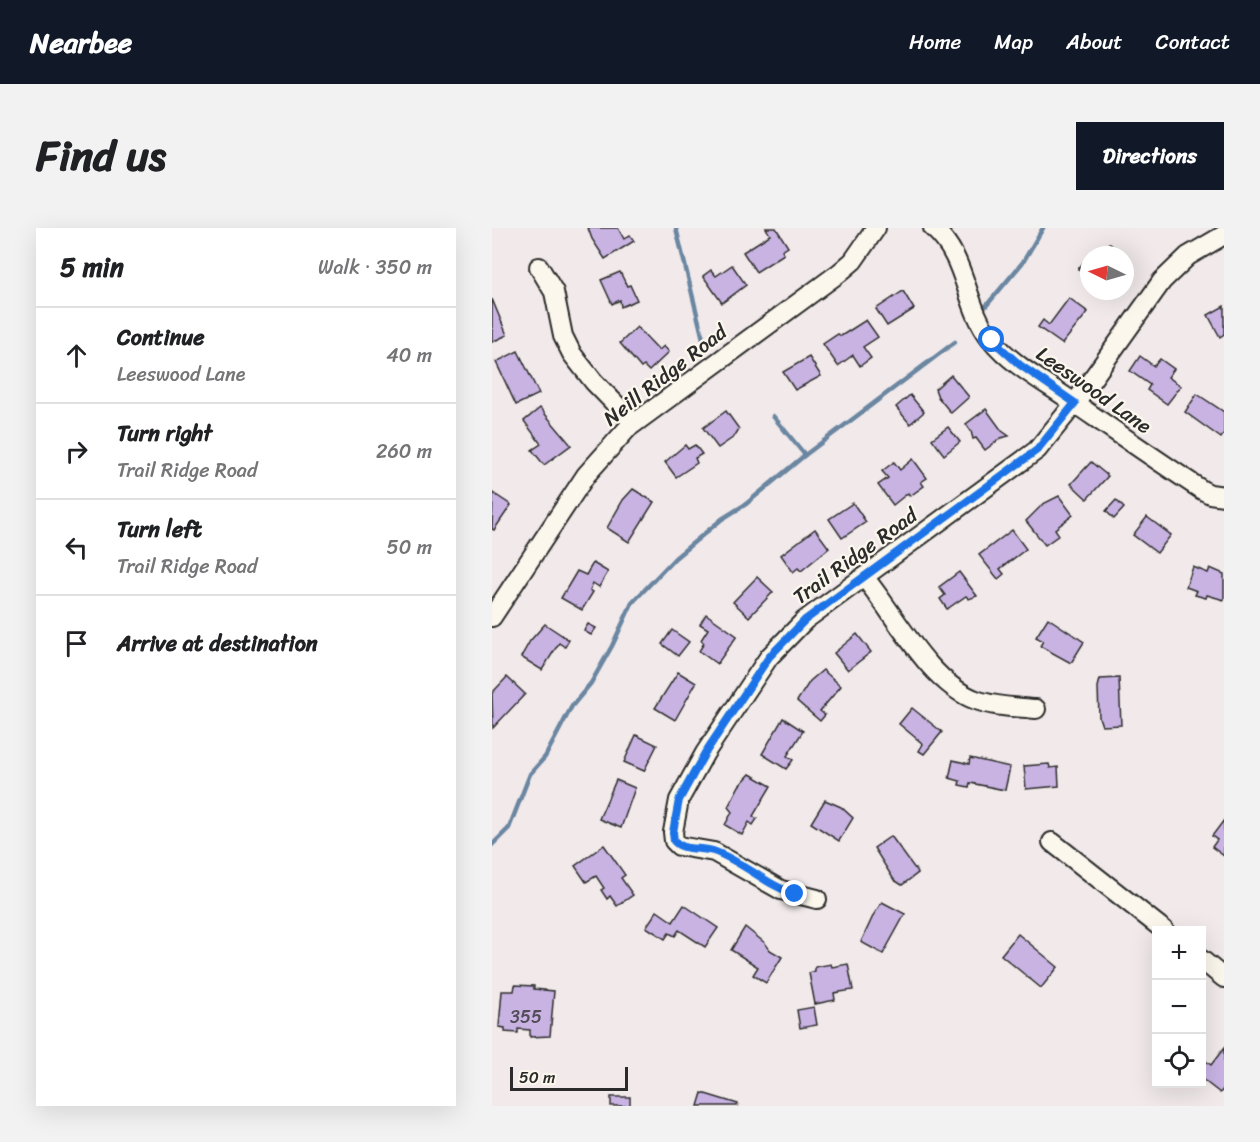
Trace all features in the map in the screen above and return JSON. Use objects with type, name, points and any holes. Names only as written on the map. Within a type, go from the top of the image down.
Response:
[{"type":"street","name":"Neill Ridge Road","points":[[492,617],[597,460],[634,423],[839,273],[853,261],[876,228]]},
{"type":"street","name":"Leeswood Lane","points":[[933,228],[961,267],[974,310],[982,327],[992,340],[1020,365],[1157,461],[1202,490],[1224,496]]},
{"type":"street","name":"Trail Ridge Road","points":[[817,899],[781,890],[714,852],[679,846],[674,841],[673,832],[679,800],[705,753],[764,664],[805,620],[1037,450],[1075,403],[1162,281],[1188,256],[1224,235]]},
{"type":"street","points":[[539,267],[554,292],[563,336],[572,354],[594,382],[634,423]]},
{"type":"street","points":[[864,577],[926,660],[951,686],[975,700],[996,705],[1036,709]]},
{"type":"street","points":[[1052,842],[1159,926]]},
{"type":"street","points":[[1206,963],[1224,978]]},
{"type":"building","points":[[588,228],[618,228],[624,239],[630,235],[634,241],[605,259]]},
{"type":"building","points":[[766,228],[776,228],[788,247],[782,251],[784,254],[756,272],[743,252],[770,235]]},
{"type":"building","points":[[732,265],[746,285],[722,303],[703,276],[711,270],[716,276]]},
{"type":"building","points":[[620,272],[627,286],[630,285],[637,300],[621,307],[620,300],[612,304],[601,280]]},
{"type":"building","points":[[903,291],[914,309],[887,326],[876,309]]},
{"type":"building","points":[[1069,298],[1088,312],[1062,344],[1038,327],[1043,320],[1049,325]]},
{"type":"building","points":[[492,299],[507,335],[492,342]]},
{"type":"building","points":[[1224,306],[1224,334],[1220,337],[1208,315]]},
{"type":"building","points":[[866,320],[878,337],[863,347],[871,358],[860,366],[853,355],[838,366],[823,344]]},
{"type":"building","points":[[637,327],[659,350],[664,346],[669,352],[649,371],[644,366],[641,368],[620,343]]},
{"type":"building","points":[[518,351],[539,394],[516,405],[496,362]]},
{"type":"building","points":[[1140,356],[1154,366],[1160,359],[1174,369],[1168,377],[1181,386],[1167,404],[1147,390],[1150,385],[1130,371]]},
{"type":"building","points":[[809,357],[821,376],[795,390],[783,372]]},
{"type":"building","points":[[951,375],[969,397],[951,413],[938,397],[935,389]]},
{"type":"building","points":[[1197,394],[1224,412],[1224,433],[1221,438],[1185,412]]},
{"type":"building","points":[[910,395],[924,412],[910,424],[896,407]]},
{"type":"building","points":[[540,408],[571,445],[544,465],[532,450],[541,444],[524,421]]},
{"type":"building","points":[[986,409],[1002,431],[1009,436],[1001,438],[985,450],[976,438],[973,439],[966,424]]},
{"type":"building","points":[[726,411],[739,429],[734,437],[718,448],[703,428]]},
{"type":"building","points":[[948,427],[960,442],[944,455],[932,439]]},
{"type":"building","points":[[685,445],[688,449],[695,445],[702,454],[695,458],[697,463],[676,477],[665,462]]},
{"type":"building","points":[[913,459],[927,478],[921,482],[924,486],[910,496],[908,493],[893,505],[878,485],[888,478],[882,471],[894,462],[900,470]]},
{"type":"building","points":[[1091,462],[1108,476],[1087,499],[1071,484]]},
{"type":"building","points":[[633,489],[654,502],[629,542],[607,528],[623,500]]},
{"type":"building","points":[[493,493],[511,505],[494,530],[492,529]]},
{"type":"building","points":[[1059,496],[1073,515],[1055,529],[1059,535],[1045,545],[1026,521],[1043,504]]},
{"type":"building","points":[[1116,500],[1124,508],[1114,519],[1106,511]]},
{"type":"building","points":[[853,503],[866,522],[842,538],[829,519]]},
{"type":"building","points":[[1147,517],[1171,535],[1157,553],[1133,535]]},
{"type":"building","points":[[815,529],[829,548],[801,571],[798,568],[793,572],[781,555]]},
{"type":"building","points":[[1012,530],[1026,549],[1000,569],[1004,574],[998,579],[979,555]]},
{"type":"building","points":[[593,563],[608,572],[599,587],[593,583],[590,590],[593,592],[582,610],[561,598],[577,571],[586,575]]},
{"type":"building","points":[[1193,567],[1208,573],[1210,568],[1224,574],[1224,600],[1207,595],[1206,598],[1195,595],[1197,591],[1186,587]]},
{"type":"building","points":[[959,572],[977,596],[969,599],[966,596],[947,609],[940,599],[945,595],[939,587]]},
{"type":"building","points":[[757,577],[773,592],[749,617],[733,602]]},
{"type":"building","points":[[706,614],[737,636],[717,664],[699,651],[704,643],[701,640],[708,629],[700,624]]},
{"type":"building","points":[[1048,618],[1084,642],[1071,663],[1040,646],[1043,641],[1036,637]]},
{"type":"building","points":[[545,624],[569,640],[565,647],[559,643],[542,670],[521,657],[530,641]]},
{"type":"building","points":[[588,624],[596,628],[591,635],[584,631]]},
{"type":"building","points":[[672,630],[689,642],[678,656],[662,644]]},
{"type":"building","points":[[857,634],[871,652],[848,670],[834,653]]},
{"type":"building","points":[[823,670],[841,686],[820,711],[825,715],[820,721],[797,701],[810,681]]},
{"type":"building","points":[[678,672],[696,683],[675,720],[655,708]]},
{"type":"building","points":[[507,677],[525,694],[493,728],[492,693]]},
{"type":"building","points":[[1119,678],[1121,725],[1102,726],[1099,717],[1100,679]]},
{"type":"building","points":[[912,708],[942,732],[924,754],[919,751],[923,744],[899,724]]},
{"type":"building","points":[[783,718],[803,731],[787,756],[793,760],[786,769],[762,754]]},
{"type":"building","points":[[636,735],[657,745],[644,771],[624,762]]},
{"type":"building","points":[[970,758],[1010,767],[1005,790],[970,783],[969,787],[959,785],[960,781],[949,778],[953,760],[969,764]]},
{"type":"building","points":[[1049,764],[1050,768],[1058,767],[1059,786],[1026,789],[1024,766]]},
{"type":"building","points":[[750,774],[771,786],[753,816],[757,819],[753,825],[749,822],[742,835],[725,825],[732,812],[728,807],[739,786]]},
{"type":"building","points":[[616,780],[635,788],[621,828],[599,819]]},
{"type":"building","points":[[825,800],[841,807],[853,818],[839,841],[811,823]]},
{"type":"building","points":[[1224,820],[1224,856],[1212,847],[1217,840],[1212,836]]},
{"type":"building","points":[[891,836],[918,873],[902,885],[894,880],[874,848]]},
{"type":"building","points":[[604,845],[625,875],[621,878],[633,895],[617,906],[610,896],[607,899],[601,890],[604,888],[596,876],[586,882],[575,866]]},
{"type":"building","points":[[882,902],[905,914],[883,954],[861,942]]},
{"type":"building","points":[[684,905],[718,928],[705,947],[679,930],[675,936],[669,933],[665,939],[646,927],[657,911],[673,922]]},
{"type":"building","points":[[745,927],[770,950],[782,957],[766,983],[753,975],[758,967],[731,950]]},
{"type":"building","points":[[1018,934],[1058,967],[1041,988],[1001,955]]},
{"type":"building","points":[[831,964],[832,967],[848,964],[853,990],[834,993],[835,1000],[815,1004],[809,973],[815,971],[815,967]]},
{"type":"building","points":[[515,985],[534,986],[534,989],[554,991],[550,1036],[530,1037],[530,1030],[518,1029],[518,1033],[505,1032],[505,1028],[499,1027],[502,991],[514,991]]},
{"type":"building","points":[[814,1007],[817,1025],[800,1028],[797,1010]]},
{"type":"building","points":[[1224,1048],[1224,1088],[1220,1093],[1206,1082],[1206,1061],[1211,1065]]},
{"type":"building","points":[[702,1093],[738,1104],[737,1106],[698,1106]]},
{"type":"building","points":[[611,1097],[630,1097],[630,1106],[611,1106]]},
{"type":"waterway","points":[[676,228],[704,343]]},
{"type":"waterway","points":[[986,306],[1023,262],[1043,228]]},
{"type":"waterway","points":[[492,845],[509,828],[530,774],[545,757],[572,706],[591,683],[612,646],[632,603],[675,558],[722,519],[746,504],[805,455],[955,342]]},
{"type":"waterway","points":[[773,416],[805,455]]},
{"type":"route","points":[[795,894],[781,890],[730,859],[714,852],[679,846],[674,841],[673,832],[679,800],[705,753],[753,679],[787,638],[805,620],[1037,450],[1075,403],[1020,365],[992,340]]}]
